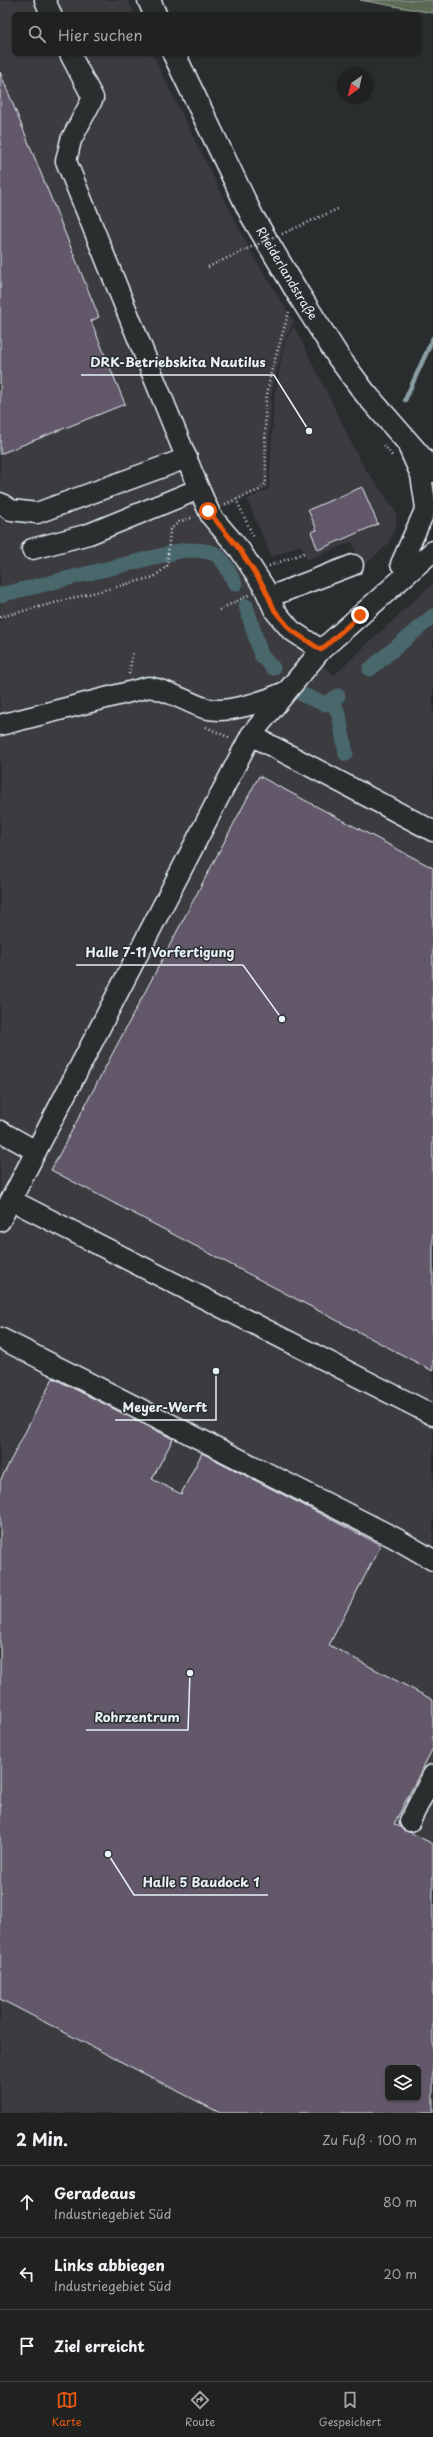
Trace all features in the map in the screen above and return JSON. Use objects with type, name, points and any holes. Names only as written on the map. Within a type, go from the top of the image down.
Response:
[{"type":"main road","points":[[149,0],[154,12]]},
{"type":"main road","name":"Rheiderlandstraße","points":[[175,56],[252,216],[299,295],[339,358],[408,444],[433,471]]},
{"type":"lane","points":[[45,0],[50,12]]},
{"type":"lane","points":[[71,56],[93,98],[71,140],[66,161],[208,511],[240,550],[261,595],[291,630],[321,650]]},
{"type":"lane","points":[[401,564],[426,508],[421,475],[408,444]]},
{"type":"lane","points":[[0,503],[11,510],[37,513],[187,458]]},
{"type":"lane","points":[[32,549],[89,534],[199,489]]},
{"type":"lane","points":[[360,615],[401,564],[433,528]]},
{"type":"lane","points":[[433,551],[321,650],[251,735],[36,1151],[5,1208],[433,1415]]},
{"type":"lane","points":[[261,595],[353,565]]},
{"type":"lane","points":[[0,725],[150,687],[164,690],[205,708],[225,710],[268,700],[287,691]]},
{"type":"lane","points":[[251,735],[433,831]]},
{"type":"lane","points":[[0,1132],[36,1151]]},
{"type":"lane","points":[[0,1338],[395,1538],[433,1560]]},
{"type":"lane","points":[[410,1821],[433,1775]]},
{"type":"path","points":[[208,266],[340,208]]},
{"type":"path","points":[[0,617],[145,580],[160,573],[167,566],[170,530],[174,526],[259,490],[266,483],[265,406],[284,324],[292,306]]},
{"type":"path","points":[[267,567],[304,553]]},
{"type":"path","points":[[219,610],[261,595]]},
{"type":"path","points":[[203,725],[229,739],[233,732],[251,735]]},
{"type":"shaded area","points":[[0,0],[128,0],[133,12],[12,12],[12,56],[153,56],[251,252],[294,322],[284,341],[271,397],[267,488],[201,518],[237,554],[268,616],[334,675],[433,583],[433,2113],[0,2113]]},
{"type":"shaded area","points":[[294,326],[362,464],[396,512],[396,527],[388,544],[362,568],[352,542],[307,560],[301,545],[271,557],[247,499],[269,489],[274,398],[285,342]]},
{"type":"green space","points":[[360,0],[433,0],[433,13]]},
{"type":"building","points":[[0,72],[99,317],[91,321],[125,404],[0,454]]},
{"type":"building","points":[[362,487],[378,524],[318,550],[311,532],[317,530],[308,510]]},
{"type":"building","points":[[259,776],[433,868],[433,1371],[51,1170]]},
{"type":"building","points":[[53,1378],[173,1439],[152,1479],[181,1494],[202,1453],[381,1545],[329,1645],[433,1700],[433,1748],[394,1824],[433,1844],[433,2113],[220,2113],[0,1999],[0,1481]]},
{"type":"waterway","points":[[405,400],[433,338]]},
{"type":"waterway","points":[[0,595],[184,550],[205,551],[217,555],[226,566],[235,584]]},
{"type":"waterway","points":[[246,606],[261,655],[273,668]]},
{"type":"waterway","points":[[370,669],[433,616]]},
{"type":"waterway","points":[[303,695],[325,704],[338,696]]},
{"type":"waterway","points":[[332,700],[339,715],[346,754]]},
{"type":"place","name":"DRK-Betriebskita Nautilus","points":[[309,431]]},
{"type":"place","name":"Halle 7-11 Vorfertigung","points":[[282,1019]]},
{"type":"place","name":"Meyer-Werft","points":[[216,1371]]},
{"type":"place","name":"Rohrzentrum","points":[[190,1673]]},
{"type":"place","name":"Halle 5 Baudock 1","points":[[108,1854]]},
{"type":"route","points":[[208,511],[240,550],[264,587],[275,611],[291,630],[321,650],[360,615]]}]
